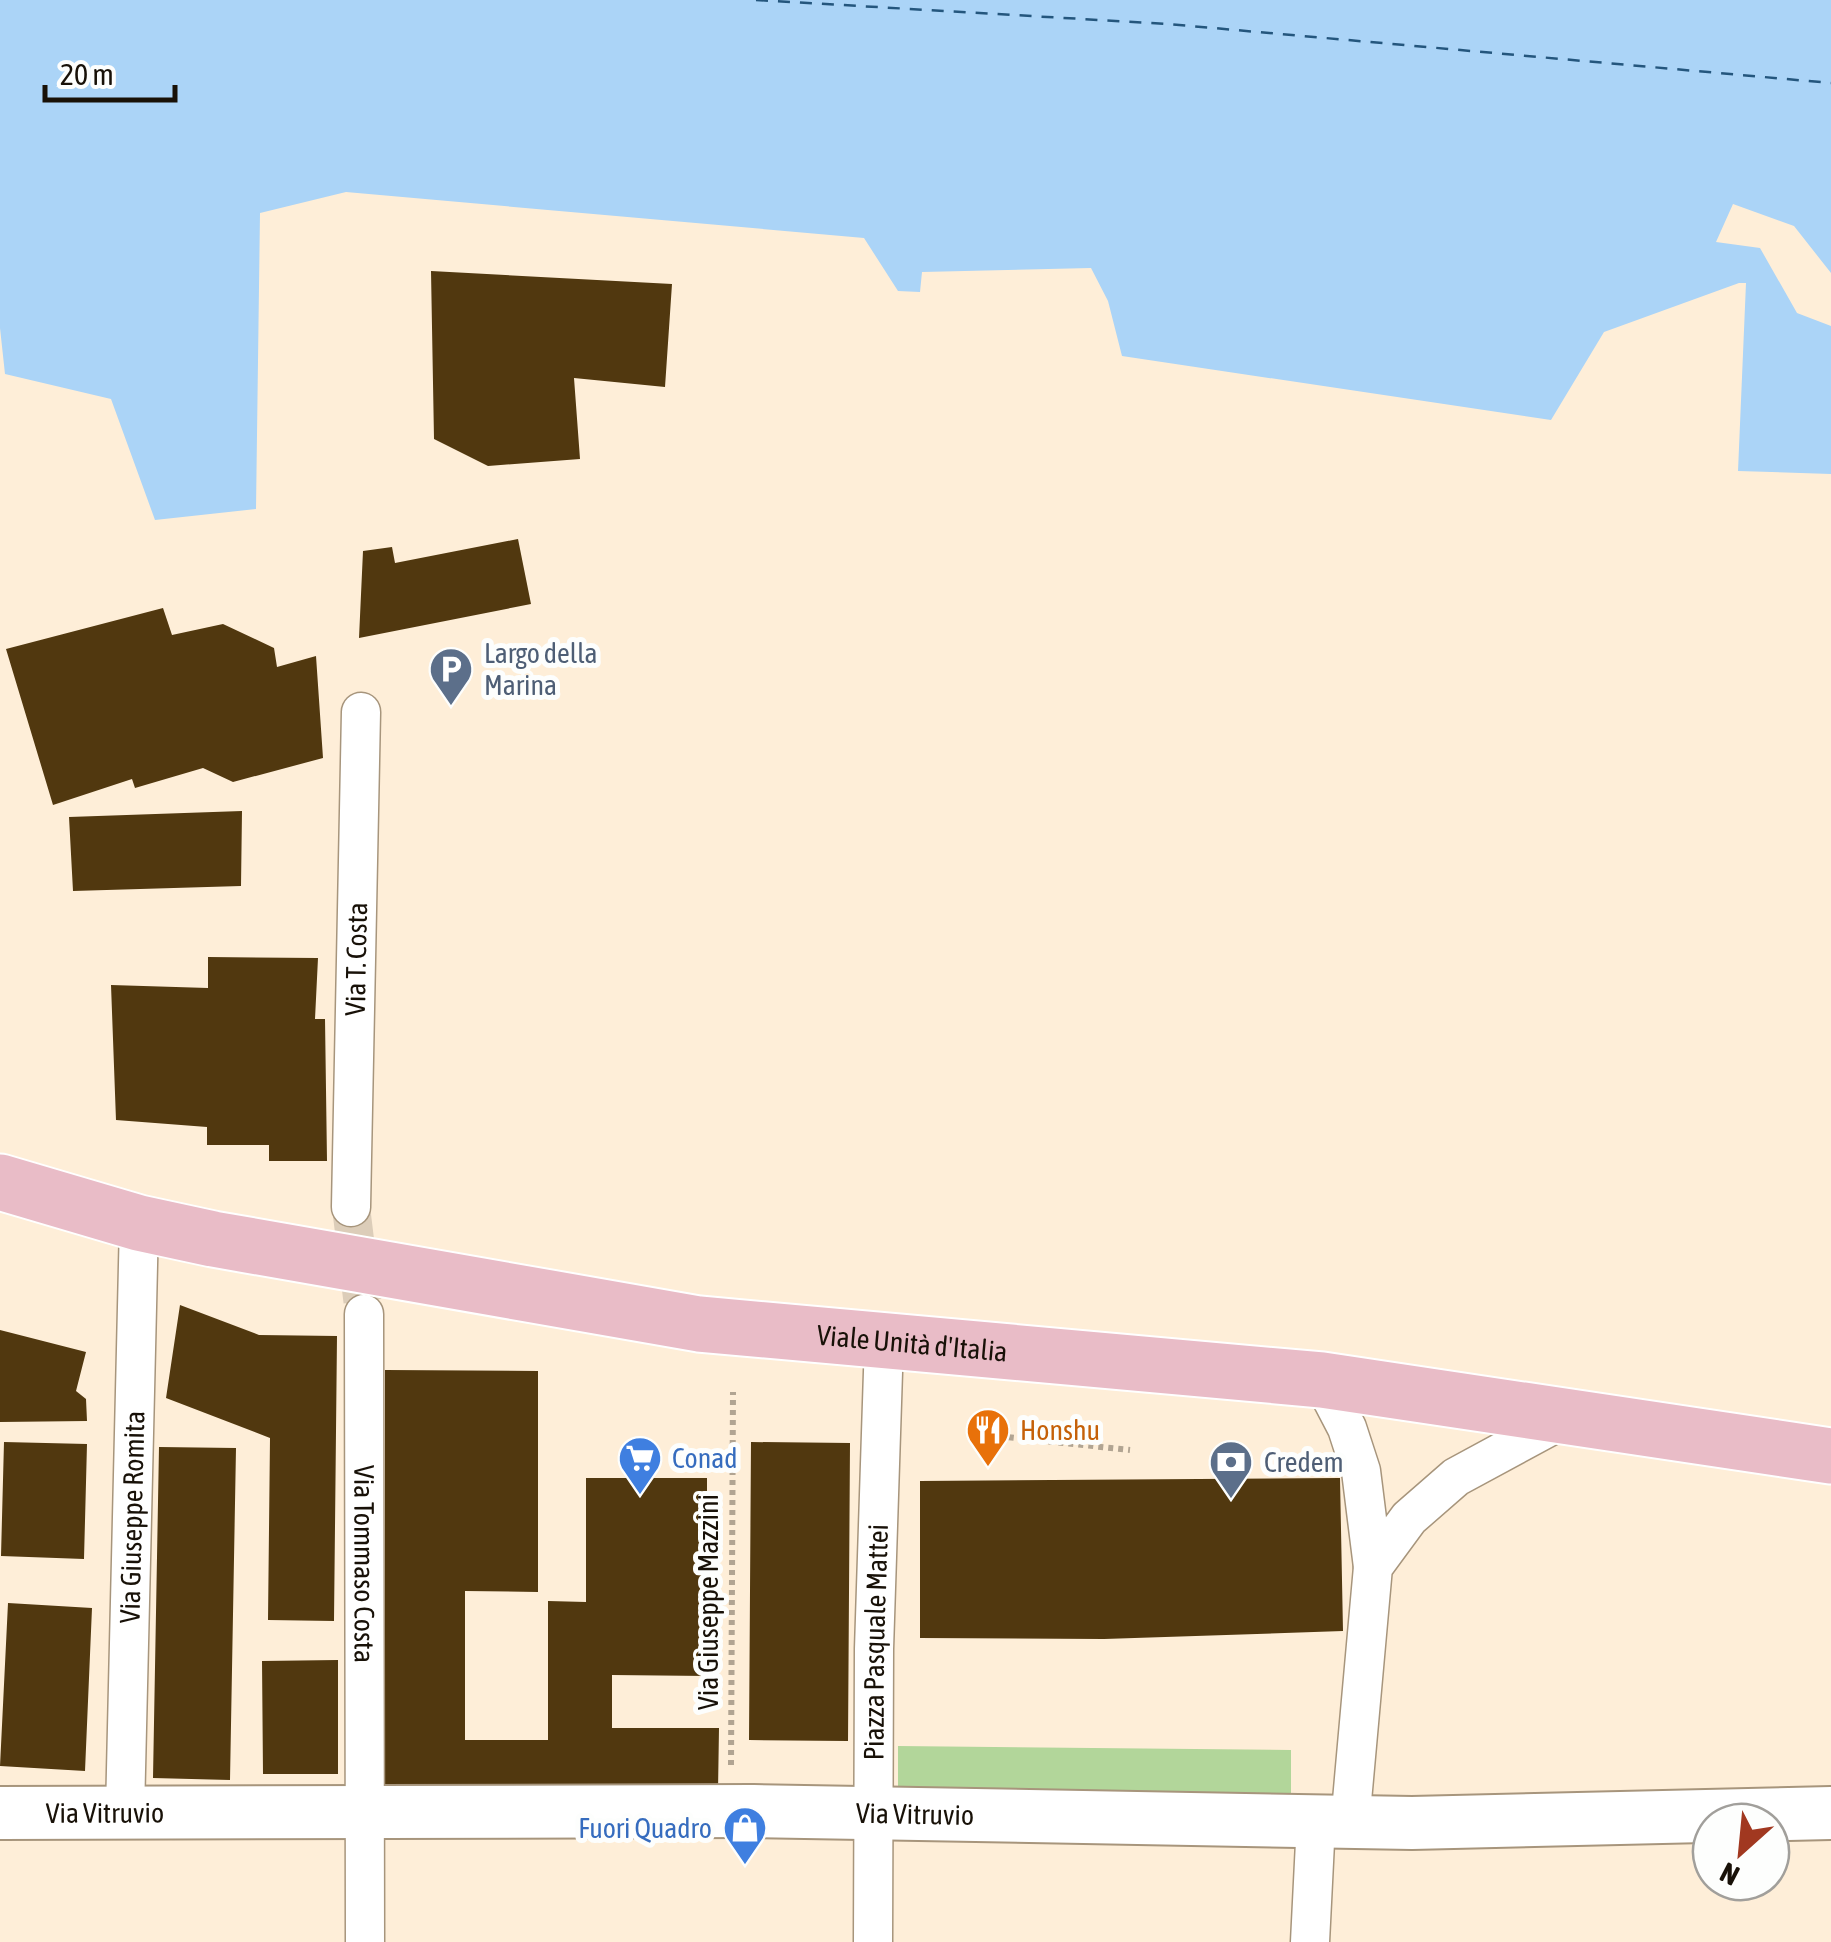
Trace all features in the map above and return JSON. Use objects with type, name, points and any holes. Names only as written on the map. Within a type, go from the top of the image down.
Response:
[{"type":"main road","name":"Viale Unità d'Italia","points":[[0,1182],[139,1223],[213,1239],[699,1324],[1322,1380],[1831,1456]]},
{"type":"street","name":"Via T. Costa","points":[[351,1207],[361,712]]},
{"type":"street","name":"Via Giuseppe Romita","points":[[126,1812],[139,1223]]},
{"type":"street","name":"Via Tommaso Costa","points":[[364,1314],[365,1942]]},
{"type":"street","name":"Piazza Pasquale Mattei","points":[[873,1942],[874,1629],[884,1342]]},
{"type":"street","points":[[1310,1942],[1373,1567],[1361,1471],[1347,1428],[1322,1380]]},
{"type":"street","points":[[1373,1567],[1409,1518],[1456,1478],[1567,1417]]},
{"type":"street","name":"Via Vitruvio","points":[[0,1812],[731,1811],[1333,1823],[1831,1813]]},
{"type":"path","name":"Via Giuseppe Mazzini","points":[[731,1811],[732,1392]]},
{"type":"path","points":[[969,1433],[1130,1450]]},
{"type":"green space","points":[[898,1746],[1291,1750],[1291,1801],[898,1796]]},
{"type":"water","points":[[0,0],[1831,0],[1831,273],[1794,226],[1733,204],[1716,242],[1760,248],[1797,313],[1831,326],[1831,474],[1738,471],[1746,283],[1604,332],[1551,420],[1122,356],[1108,301],[1091,268],[922,272],[920,292],[898,291],[864,238],[346,192],[260,213],[256,509],[155,520],[111,399],[5,374],[0,328]]},
{"type":"building","points":[[431,271],[672,284],[665,387],[574,378],[580,459],[488,466],[434,439]]},
{"type":"building","points":[[518,539],[531,604],[359,638],[363,551],[392,547],[395,563]]},
{"type":"building","points":[[163,608],[172,635],[223,624],[274,648],[277,667],[316,656],[323,758],[233,782],[203,768],[135,788],[132,779],[53,805],[6,649]]},
{"type":"building","points":[[242,811],[241,886],[73,891],[69,817]]},
{"type":"building","points":[[208,957],[318,958],[315,1019],[325,1019],[327,1161],[269,1161],[269,1145],[207,1145],[207,1127],[116,1120],[111,985],[208,988]]},
{"type":"building","points":[[180,1305],[259,1335],[337,1336],[334,1621],[268,1620],[270,1438],[166,1398]]},
{"type":"building","points":[[0,1330],[86,1352],[76,1391],[86,1399],[87,1421],[0,1422]]},
{"type":"building","points":[[385,1370],[538,1371],[538,1592],[465,1591],[465,1740],[548,1740],[548,1601],[586,1602],[586,1478],[707,1478],[707,1676],[612,1675],[612,1728],[719,1728],[718,1791],[385,1789]]},
{"type":"building","points":[[4,1442],[87,1444],[84,1559],[1,1556]]},
{"type":"building","points":[[751,1442],[850,1443],[848,1741],[749,1740]]},
{"type":"building","points":[[159,1447],[236,1448],[230,1780],[153,1778]]},
{"type":"building","points":[[1340,1478],[1343,1631],[1104,1639],[920,1638],[920,1481]]},
{"type":"building","points":[[8,1603],[92,1608],[85,1771],[0,1766]]},
{"type":"building","points":[[338,1660],[338,1774],[263,1774],[262,1661]]},
{"type":"ferry route","points":[[756,0],[1168,24],[1831,83]]},
{"type":"tunnel","points":[[351,1207],[364,1314]]},
{"type":"place","name":"Largo della Marina","points":[[451,707]]},
{"type":"place","name":"Honshu","points":[[988,1468]]},
{"type":"place","name":"Conad","points":[[640,1496]]},
{"type":"place","name":"Credem","points":[[1231,1500]]},
{"type":"place","name":"Fuori Quadro","points":[[745,1866]]}]
